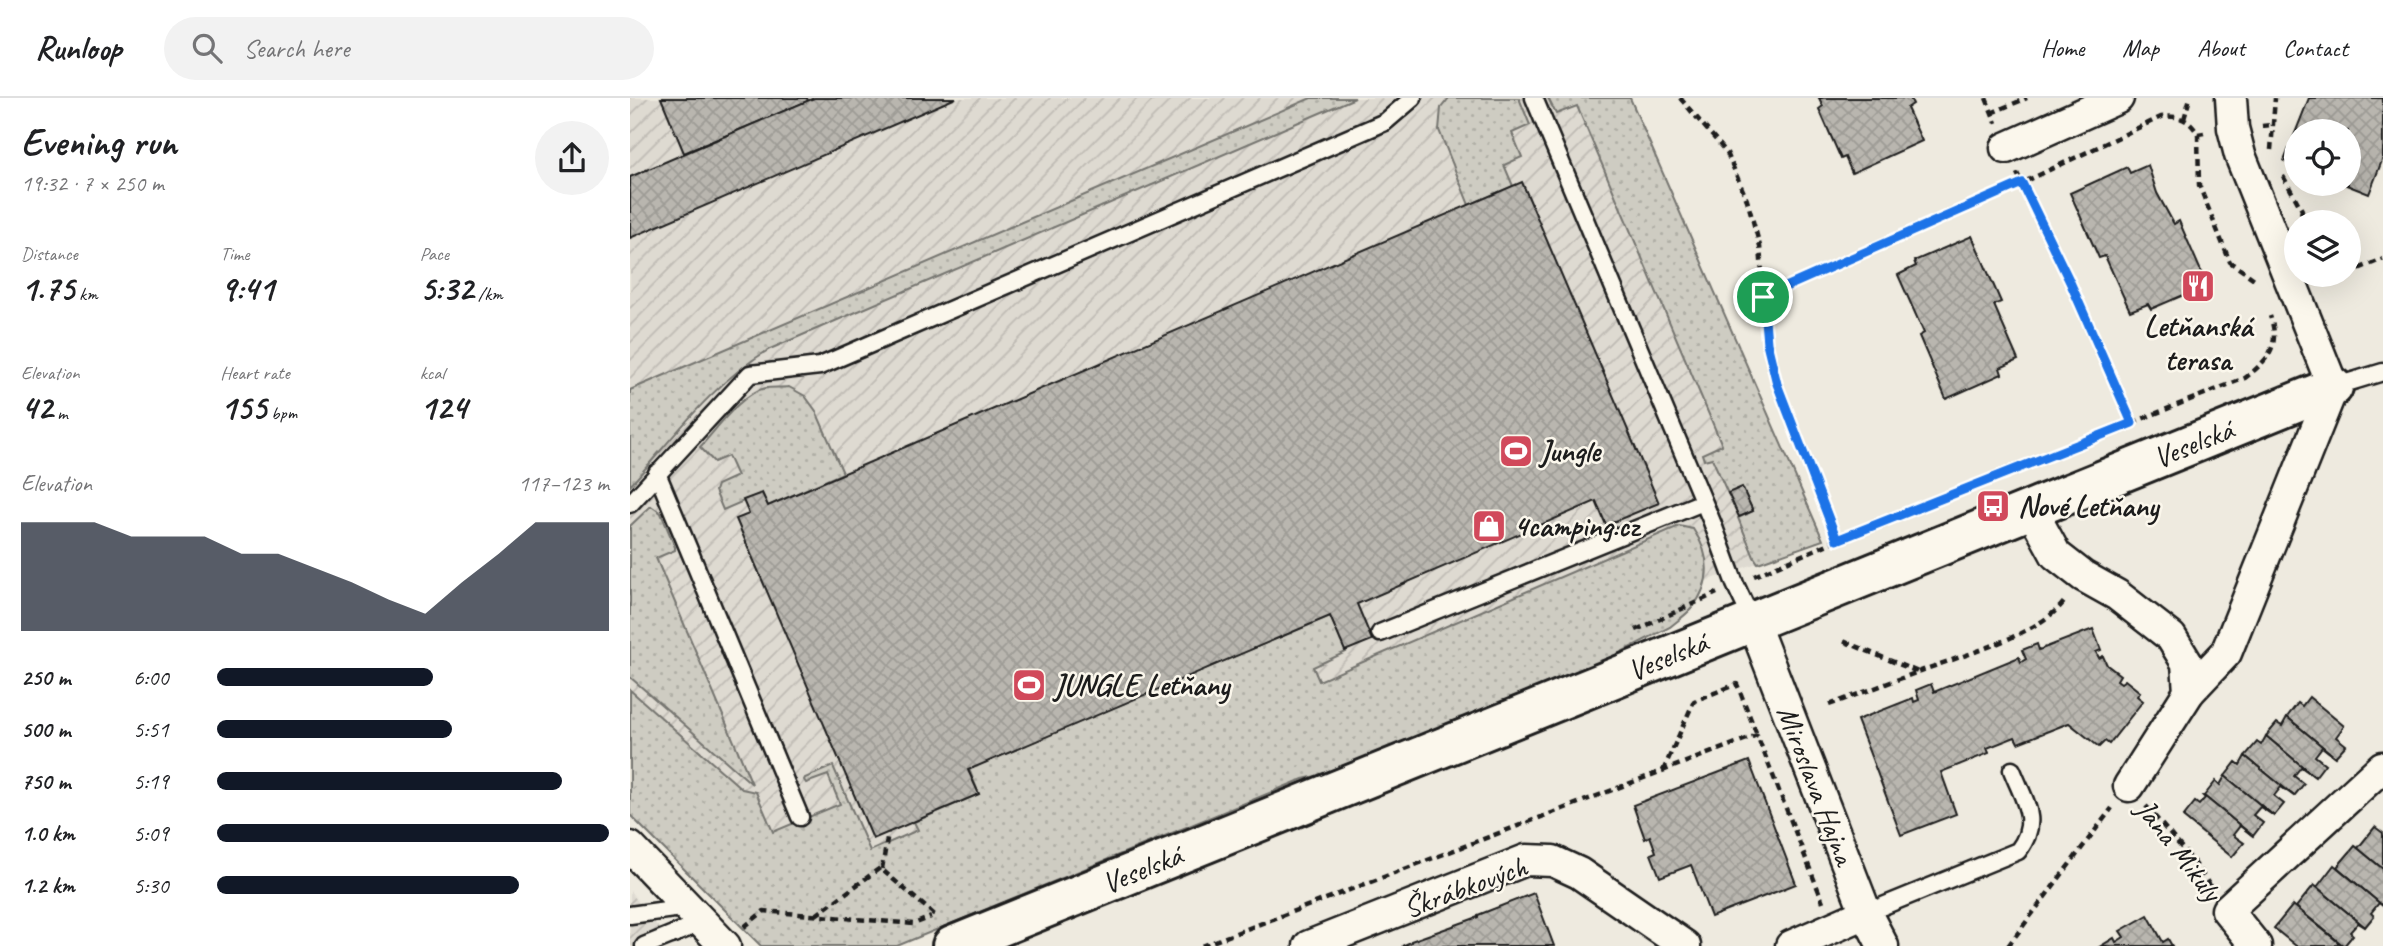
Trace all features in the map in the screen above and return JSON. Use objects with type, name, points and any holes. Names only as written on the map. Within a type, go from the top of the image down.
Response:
[{"type":"street","points":[[2006,148],[2118,98]]},
{"type":"street","points":[[2129,786],[2189,692],[2226,653],[2333,387],[2240,155],[2233,128],[2231,98]]},
{"type":"street","name":"Veselská","points":[[946,924],[1753,622],[2333,387]]},
{"type":"street","points":[[2031,509],[2056,555],[2082,576],[2117,595],[2171,637],[2186,663],[2189,692]]},
{"type":"street","name":"Miroslava Hajna","points":[[1753,622],[1866,913],[1883,946]]},
{"type":"street","points":[[2227,911],[2382,767]]},
{"type":"street","points":[[630,847],[695,914],[732,938]]},
{"type":"street","name":"Škrábkových","points":[[1309,946],[1526,860],[1553,861],[1579,873],[1685,946]]},
{"type":"street","name":"Jana Mikuly","points":[[2227,911],[2256,946]]},
{"type":"street","points":[[1791,946],[1866,913]]},
{"type":"lane","points":[[630,503],[750,374],[820,366],[1385,122],[1413,98]]},
{"type":"lane","points":[[1534,98],[1753,622]]},
{"type":"lane","name":"Veselská","points":[[2333,387],[2383,372]]},
{"type":"lane","points":[[657,473],[800,817]]},
{"type":"lane","points":[[1380,634],[1703,502]]},
{"type":"lane","points":[[1866,913],[2018,851],[2028,838],[2030,824],[2028,809],[2012,770]]},
{"type":"lane","points":[[630,915],[695,914]]},
{"type":"lane","points":[[644,946],[695,914]]},
{"type":"path","points":[[1680,98],[1727,153],[1747,200],[1760,246],[1767,343],[1777,384],[1837,540]]},
{"type":"path","points":[[1991,113],[2026,98]]},
{"type":"path","points":[[2184,119],[2190,98]]},
{"type":"path","points":[[2270,154],[2275,98]]},
{"type":"path","points":[[1763,297],[2022,183],[2161,117]]},
{"type":"path","points":[[2198,134],[2199,185],[2209,211],[2230,262],[2256,279],[2259,288]]},
{"type":"path","points":[[2006,148],[2070,282],[2132,423]]},
{"type":"path","points":[[2277,165],[2302,210]]},
{"type":"path","points":[[2361,268],[2383,259]]},
{"type":"path","points":[[1623,635],[1837,540],[2245,378],[2263,363],[2273,346],[2274,328],[2266,306],[2314,287]]},
{"type":"path","points":[[1829,705],[2029,630],[2062,605],[2082,576]]},
{"type":"path","points":[[1843,641],[1918,672]]},
{"type":"path","points":[[1662,772],[1694,701],[1737,684],[1757,735]]},
{"type":"path","points":[[2008,946],[2129,786]]},
{"type":"path","name":"Jana Mikuly","points":[[2129,786],[2194,862],[2227,911]]},
{"type":"path","points":[[882,870],[888,833]]},
{"type":"path","points":[[816,916],[880,868],[946,924]]},
{"type":"path","points":[[732,938],[764,911],[914,924],[946,924]]},
{"type":"shaded area","points":[[630,98],[1630,98],[1823,540],[892,866],[804,847],[630,769]]},
{"type":"shaded area","points":[[1311,98],[1355,98],[770,349],[749,362],[712,394],[630,486],[630,390]]},
{"type":"shaded area","points":[[1449,98],[1519,98],[1530,125],[1512,133],[1522,157],[1504,165],[1513,186],[1469,205],[1439,130],[1441,108]]},
{"type":"shaded area","points":[[1548,98],[1630,98],[1823,540],[1758,563],[1754,557],[1738,518],[1753,511],[1742,488],[1728,494],[1712,458],[1704,460],[1702,454],[1722,445],[1577,106],[1556,114]]},
{"type":"shaded area","points":[[789,387],[805,396],[816,411],[843,473],[768,506],[762,493],[723,510],[715,491],[717,485],[737,476],[728,456],[714,462],[700,447],[748,397],[766,388]]},
{"type":"shaded area","points":[[651,506],[661,513],[675,547],[675,550],[656,558],[752,784],[630,677],[630,526]]},
{"type":"shaded area","points":[[1679,526],[1693,529],[1703,549],[1707,569],[1699,598],[1690,611],[1670,627],[1513,708],[1352,768],[1303,779],[897,946],[761,946],[630,815],[630,690],[742,789],[756,792],[773,832],[840,804],[828,775],[806,783],[804,780],[833,766],[870,851],[918,830],[914,822],[979,794],[969,769],[1330,616],[1346,652],[1313,667],[1319,681]]},
{"type":"shaded area","points":[[630,891],[653,921],[675,946],[630,946]]},
{"type":"building","points":[[661,98],[807,98],[808,101],[684,153]]},
{"type":"building","points":[[814,98],[956,98],[630,238],[630,177]]},
{"type":"building","points":[[1819,98],[1910,98],[1913,104],[1907,108],[1922,141],[1852,173],[1845,157],[1841,159],[1819,109],[1823,106]]},
{"type":"building","points":[[2309,98],[2383,98],[2383,158],[2369,194],[2361,191],[2361,119],[2301,119]]},
{"type":"building","points":[[2148,165],[2157,193],[2174,224],[2179,221],[2207,285],[2151,309],[2148,304],[2130,311],[2105,256],[2099,258],[2070,193],[2127,167],[2130,173]]},
{"type":"building","points":[[1522,182],[1659,503],[1606,525],[1596,501],[1357,604],[1372,640],[1345,651],[1330,616],[968,770],[979,794],[873,839],[736,519],[749,514],[743,500],[762,493],[768,506]]},
{"type":"building","points":[[1972,236],[2001,302],[1994,305],[2018,360],[2000,368],[2002,374],[1946,399],[1919,336],[1924,333],[1898,275],[1916,266],[1914,261]]},
{"type":"building","points":[[1742,487],[1753,511],[1739,517],[1728,493]]},
{"type":"building","points":[[2093,629],[2101,650],[2096,652],[2099,658],[2103,656],[2107,665],[2120,675],[2117,680],[2121,683],[2125,680],[2140,692],[2137,696],[2143,701],[2109,744],[2105,741],[2099,747],[2069,723],[2018,743],[2015,737],[1987,748],[1989,753],[1941,772],[1956,814],[1901,835],[1857,720],[1913,698],[1914,702],[1919,700],[1916,690],[1931,684],[1934,692],[2019,657],[2021,662],[2026,659],[2022,650],[2037,644],[2039,650]]},
{"type":"building","points":[[2309,697],[2344,726],[2336,737],[2346,745],[2335,757],[2287,717],[2298,703],[2302,706]]},
{"type":"building","points":[[2287,717],[2335,757],[2322,747],[2315,756],[2325,764],[2315,777],[2266,736],[2277,723],[2282,726]]},
{"type":"building","points":[[2266,736],[2315,777],[2301,767],[2294,776],[2304,784],[2294,796],[2245,756],[2257,742],[2261,745]]},
{"type":"building","points":[[2245,756],[2294,796],[2281,787],[2274,796],[2284,804],[2274,816],[2225,776],[2236,762],[2240,765]]},
{"type":"building","points":[[1749,761],[1796,884],[1711,917],[1691,865],[1660,877],[1651,854],[1656,852],[1650,836],[1645,839],[1633,805]]},
{"type":"building","points":[[2225,776],[2274,816],[2260,807],[2253,815],[2263,823],[2253,836],[2204,796],[2216,781],[2220,785]]},
{"type":"building","points":[[2203,796],[2253,836],[2240,826],[2233,835],[2244,843],[2232,857],[2183,817],[2195,802],[2199,805],[2205,798]]},
{"type":"building","points":[[2375,827],[2383,833],[2383,869],[2355,846],[2358,848]]},
{"type":"building","points":[[2355,846],[2383,869],[2383,906],[2337,867]]},
{"type":"building","points":[[2334,865],[2383,906],[2379,903],[2371,913],[2374,916],[2365,927],[2317,887]]},
{"type":"building","points":[[2314,885],[2365,927],[2358,923],[2350,932],[2353,935],[2344,946],[2296,907]]},
{"type":"building","points":[[1534,893],[1554,946],[1402,946],[1478,917]]},
{"type":"building","points":[[2293,905],[2343,946],[2338,943],[2335,946],[2296,946],[2274,928]]},
{"type":"building","points":[[2148,915],[2163,942],[2168,939],[2172,946],[2101,946],[2114,938],[2116,942],[2124,937],[2120,931]]},
{"type":"place","name":"Letňanská terasa","points":[[2198,286]]},
{"type":"place","name":"Jungle","points":[[1516,451]]},
{"type":"place","name":"Nové Letňany","points":[[1993,506]]},
{"type":"place","name":"4camping.cz","points":[[1489,526]]},
{"type":"place","name":"JUNGLE Letňany","points":[[1029,685]]},
{"type":"route","points":[[2022,183],[2070,282],[2132,423],[1837,540],[1777,384],[1767,343],[1763,297],[2022,183]]}]
